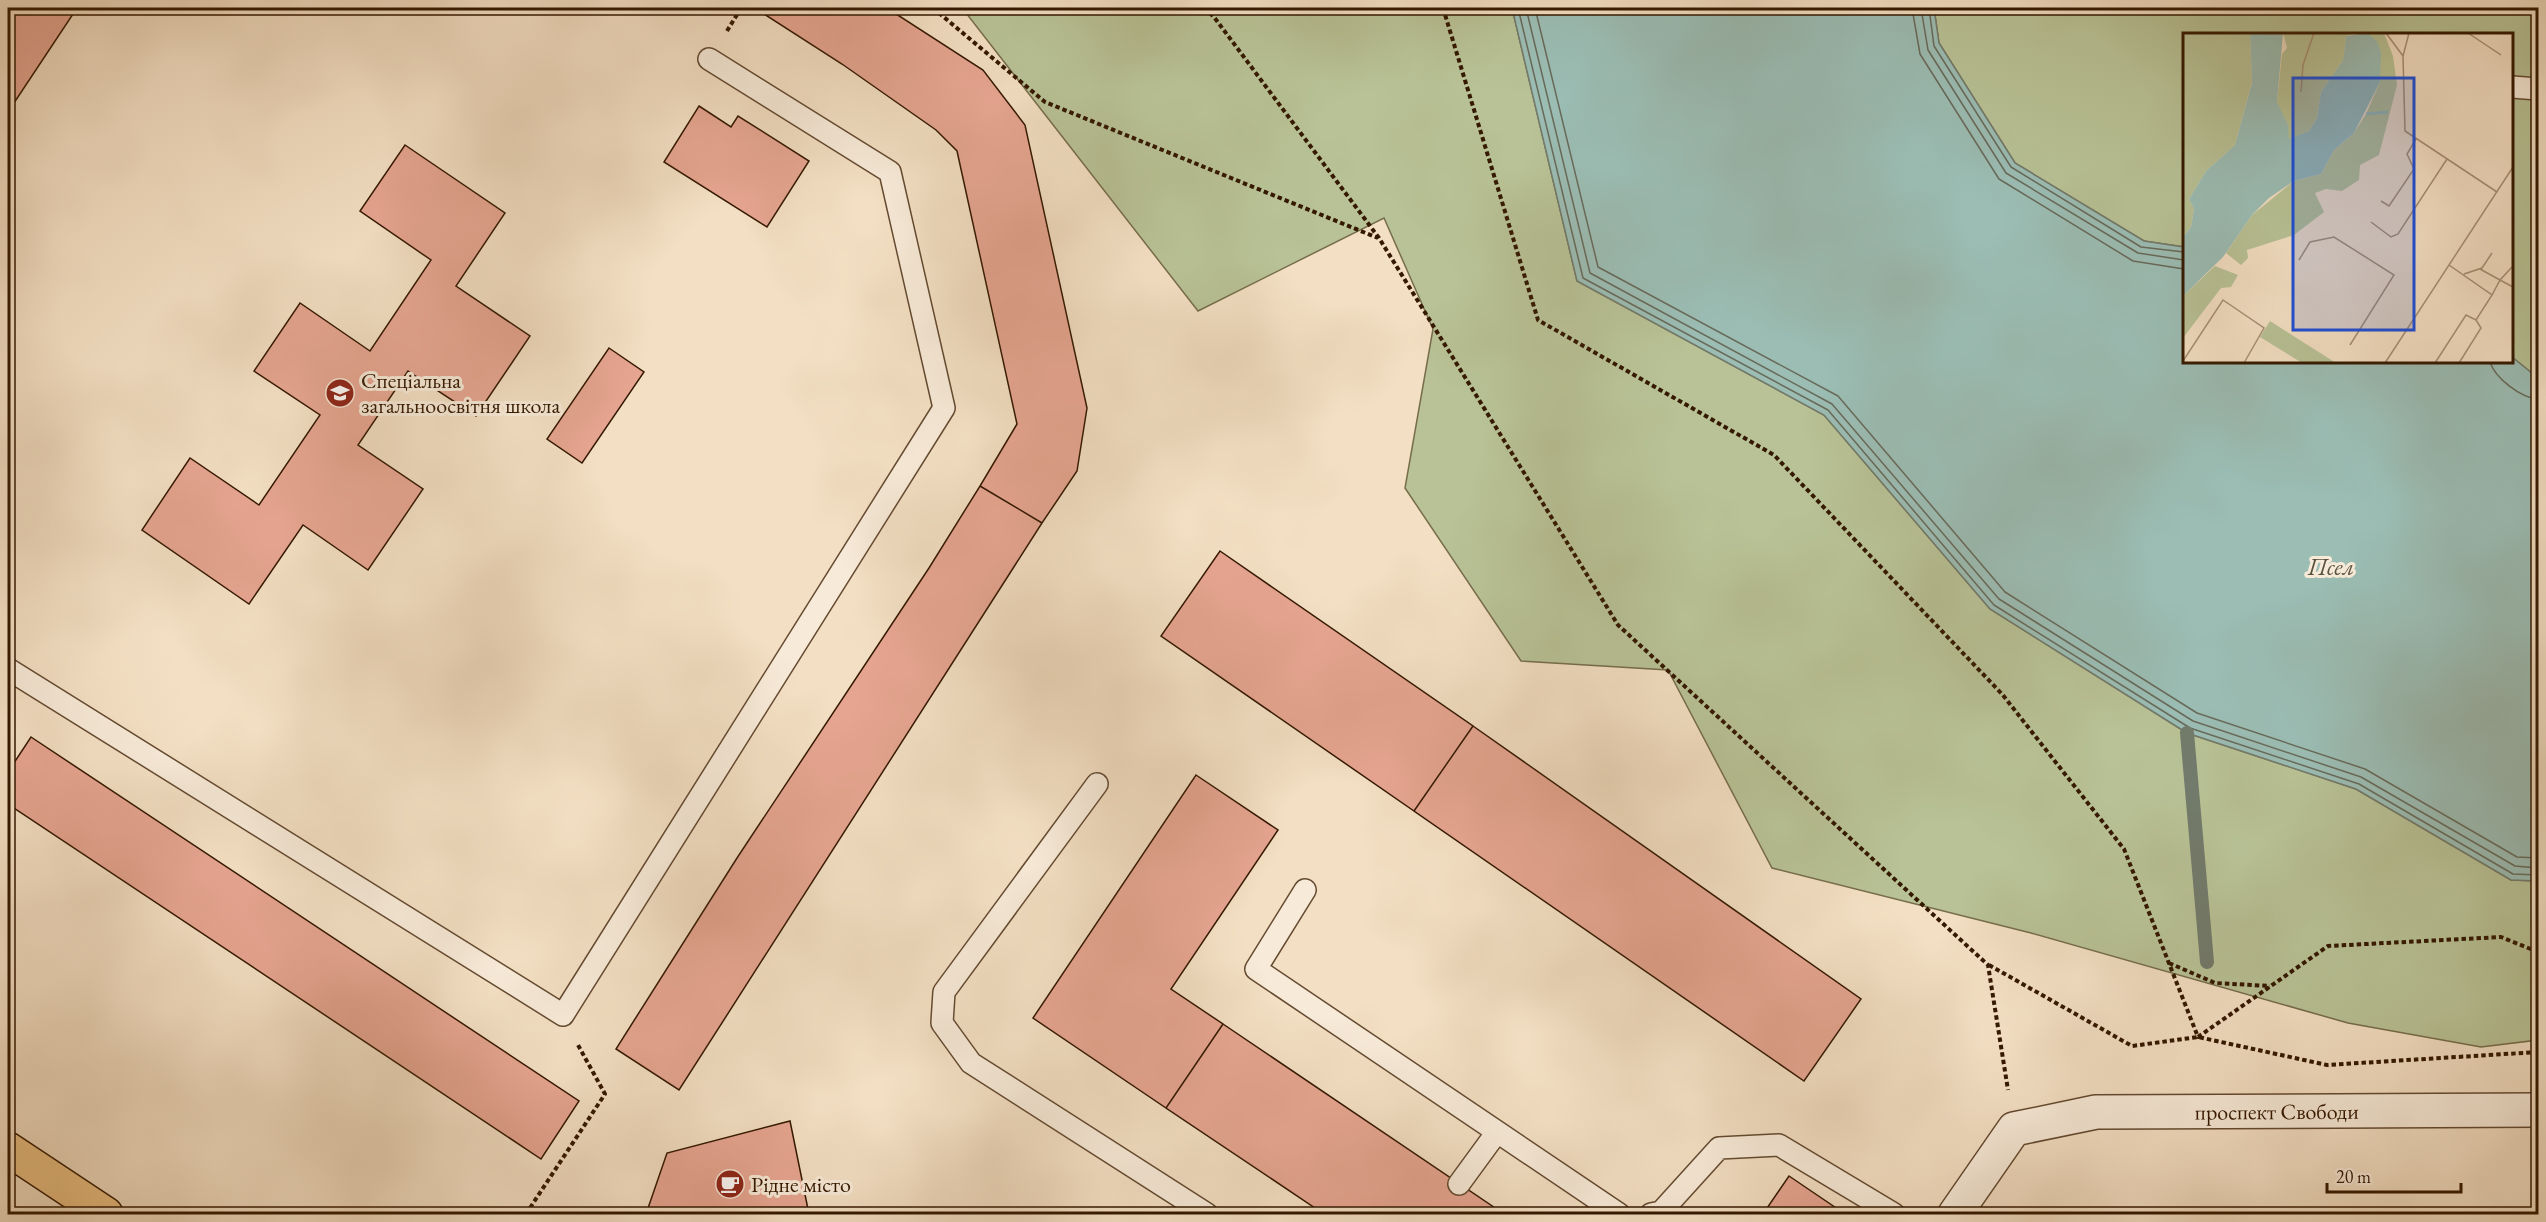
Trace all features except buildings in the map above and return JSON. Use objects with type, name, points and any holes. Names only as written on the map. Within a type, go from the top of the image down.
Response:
[{"type":"main road","points":[[8,1149],[106,1215]]},
{"type":"street","name":"проспект Свободи","points":[[2014,1129],[2096,1112],[2538,1110]]},
{"type":"street","points":[[1955,1215],[2014,1129]]},
{"type":"lane","points":[[8,669],[562,1015],[944,408],[890,172],[710,59]]},
{"type":"lane","points":[[2513,87],[2538,89]]},
{"type":"lane","points":[[1097,784],[944,992],[942,1023],[971,1064],[1208,1215]]},
{"type":"lane","points":[[1305,890],[1256,969],[1619,1215]]},
{"type":"lane","points":[[1460,1184],[1497,1132]]},
{"type":"lane","points":[[1651,1215],[1661,1212],[1719,1148],[1779,1145],[1894,1215]]},
{"type":"path","points":[[933,8],[1045,102],[1379,238]]},
{"type":"path","points":[[1204,8],[1214,17],[1379,238],[1618,625],[1988,965],[2132,1046],[2198,1037],[2327,1065],[2538,1053]]},
{"type":"path","points":[[1443,8],[1538,320],[1774,455],[2002,694],[2124,849],[2198,1037]]},
{"type":"path","points":[[2198,1037],[2328,946],[2501,937],[2538,952]]},
{"type":"path","points":[[2169,963],[2215,983],[2271,986]]},
{"type":"path","points":[[1988,965],[2014,1129]]},
{"type":"path","points":[[526,1215],[605,1094],[562,1015]]},
{"type":"green space","points":[[965,8],[1512,8],[1577,281],[1824,415],[1990,609],[2187,733],[2356,789],[2511,880],[2538,881],[2538,1040],[2481,1047],[2348,1023],[2031,933],[1772,868],[1668,670],[1521,661],[1405,488],[1433,329],[1384,218],[1198,311],[966,13]]},
{"type":"green space","points":[[1934,8],[2538,8],[2538,378],[2513,358],[2513,33],[2183,33],[2183,247],[2144,241],[2015,163],[1939,43]]},
{"type":"water","name":"Псел","points":[[1512,8],[1934,8],[1939,43],[2015,163],[2144,241],[2183,247],[2183,363],[2513,363],[2513,358],[2538,378],[2538,881],[2511,880],[2356,789],[2187,733],[1990,609],[1824,415],[1577,281]]},
{"type":"waterway","points":[[2187,733],[2207,962]]},
{"type":"place","name":"Спеціальна загальноосвітня школа","points":[[340,393]]},
{"type":"place","name":"Рідне місто","points":[[730,1184]]}]
